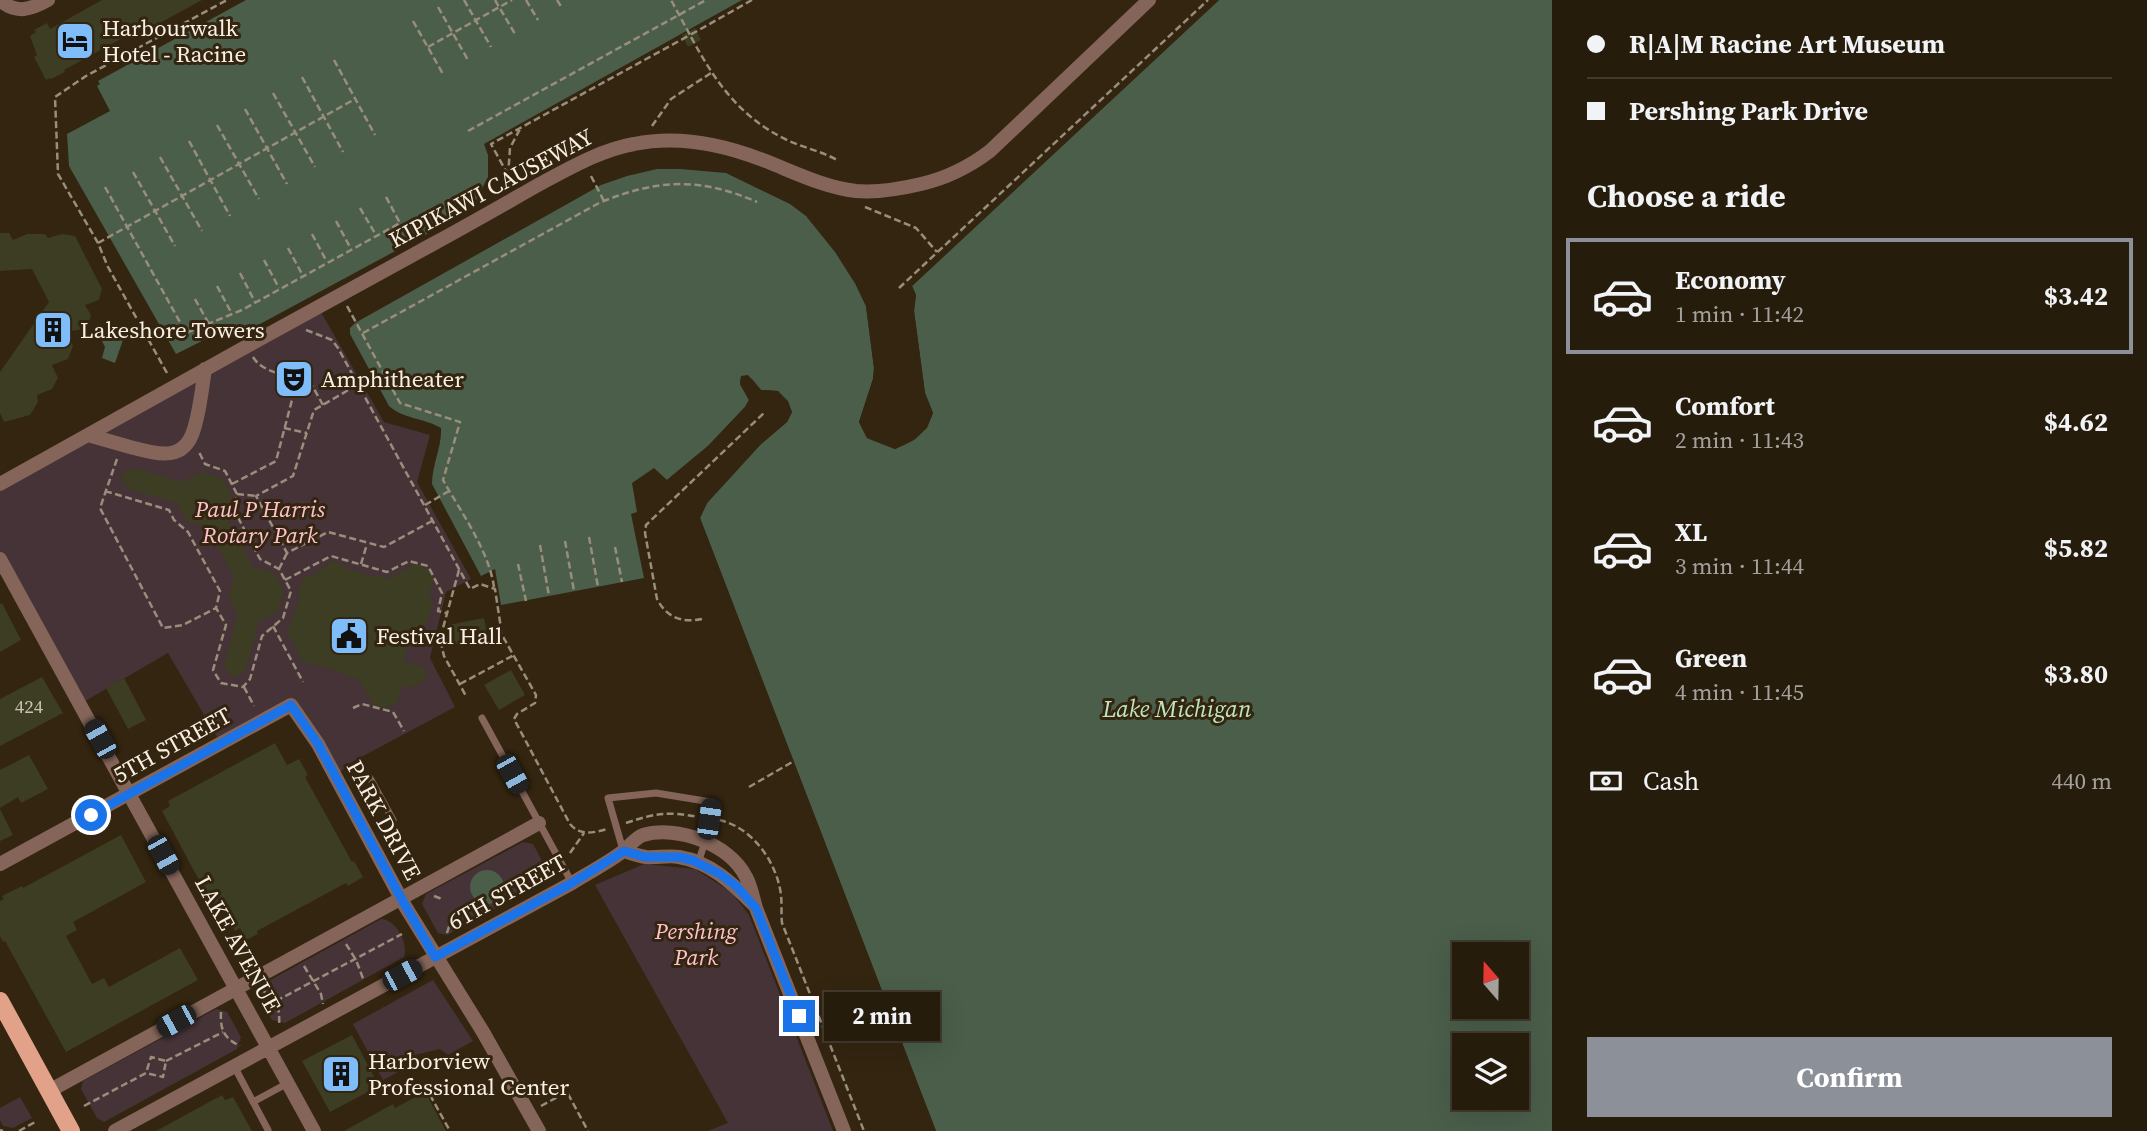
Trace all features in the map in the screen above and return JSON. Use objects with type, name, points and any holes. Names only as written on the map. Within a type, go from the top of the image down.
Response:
[{"type":"main road","points":[[0,1001],[71,1131]]},
{"type":"street","points":[[1,0],[14,9],[25,10],[48,0]]},
{"type":"street","name":"KIPIKAWI CAUSEWAY","points":[[0,484],[519,196],[603,153],[632,144],[670,140],[715,144],[817,182],[857,191],[892,191],[937,180],[976,162],[990,151],[1149,0]]},
{"type":"street","points":[[88,435],[150,452],[166,454],[182,449],[194,429],[205,369]]},
{"type":"street","name":"LAKE AVENUE","points":[[0,559],[314,1131]]},
{"type":"street","name":"5TH STREET","points":[[0,864],[291,705]]},
{"type":"street","name":"PARK DRIVE","points":[[291,705],[318,744],[401,898],[483,1032],[538,1131]]},
{"type":"street","points":[[49,1091],[539,823]]},
{"type":"street","name":"6TH STREET","points":[[115,1131],[572,883],[624,851],[640,836],[683,834],[705,842]]},
{"type":"street","points":[[705,842],[722,851],[747,877],[756,908],[844,1131]]},
{"type":"street","points":[[624,851],[645,857],[679,857],[698,863],[736,886],[756,908]]},
{"type":"lane","points":[[482,718],[572,883]]},
{"type":"lane","points":[[370,778],[393,820]]},
{"type":"lane","points":[[624,851],[608,798],[656,793],[711,802],[705,842],[698,863]]},
{"type":"lane","points":[[234,1066],[268,1130]]},
{"type":"lane","points":[[253,1102],[288,1083]]},
{"type":"path","points":[[167,373],[58,174],[55,97],[86,76],[227,0]]},
{"type":"path","points":[[464,0],[491,47]]},
{"type":"path","points":[[495,0],[515,34]]},
{"type":"path","points":[[428,47],[512,0]]},
{"type":"path","points":[[526,0],[538,20]]},
{"type":"path","points":[[557,0],[562,8]]},
{"type":"path","points":[[671,0],[711,73],[742,110],[786,139],[837,160]]},
{"type":"path","points":[[468,131],[706,0]]},
{"type":"path","points":[[519,196],[491,144],[752,0]]},
{"type":"path","points":[[899,288],[1208,0]]},
{"type":"path","points":[[438,7],[468,60]]},
{"type":"path","points":[[413,21],[443,74]]},
{"type":"path","points":[[334,60],[375,135]]},
{"type":"path","points":[[650,141],[651,128],[671,99],[711,73]]},
{"type":"path","points":[[302,77],[343,152]]},
{"type":"path","points":[[274,93],[315,167]]},
{"type":"path","points":[[98,243],[355,99]]},
{"type":"path","points":[[245,109],[287,184]]},
{"type":"path","points":[[216,125],[259,199]]},
{"type":"path","points":[[508,176],[510,148],[521,127]]},
{"type":"path","points":[[189,141],[230,216]]},
{"type":"path","points":[[160,156],[202,231]]},
{"type":"path","points":[[133,172],[175,246]]},
{"type":"path","points":[[591,176],[604,201]]},
{"type":"path","points":[[363,333],[604,201],[652,186],[680,184],[715,187],[757,202]]},
{"type":"path","points":[[105,187],[186,333],[255,303],[400,223],[385,195]]},
{"type":"path","points":[[858,204],[916,228],[937,252]]},
{"type":"path","points":[[360,208],[376,236]]},
{"type":"path","points":[[336,221],[352,250]]},
{"type":"path","points":[[312,234],[327,263]]},
{"type":"path","points":[[288,248],[303,276]]},
{"type":"path","points":[[264,260],[279,289]]},
{"type":"path","points":[[240,274],[255,303]]},
{"type":"path","points":[[217,286],[232,314]]},
{"type":"path","points":[[341,294],[400,403],[460,422],[443,480],[486,557],[493,574],[502,635],[537,699],[514,719],[570,824],[575,831],[594,833],[654,814],[675,813],[733,823],[749,834],[770,861],[780,888],[782,923],[864,1131]]},
{"type":"path","points":[[195,299],[209,324]]},
{"type":"path","points":[[306,330],[331,340],[470,589],[480,584],[495,589]]},
{"type":"path","points":[[253,358],[267,369],[309,380],[323,405]]},
{"type":"path","points":[[232,484],[275,461],[298,377]]},
{"type":"path","points":[[237,494],[256,496],[293,476],[314,410],[358,385]]},
{"type":"path","points":[[702,620],[687,621],[676,618],[661,606],[652,572],[645,533],[646,524],[764,413]]},
{"type":"path","points":[[284,428],[306,433]]},
{"type":"path","points":[[198,451],[205,464],[225,471],[237,494],[234,510],[260,559],[279,569],[291,591],[282,618],[262,636],[250,679],[243,687]]},
{"type":"path","points":[[117,456],[100,508],[163,628],[183,625],[216,608]]},
{"type":"path","points":[[105,491],[169,510],[174,520],[188,532],[220,591],[216,608],[226,625],[213,670],[220,683],[243,687]]},
{"type":"path","points":[[424,506],[449,491]]},
{"type":"path","points":[[256,496],[287,553]]},
{"type":"path","points":[[279,569],[287,553],[328,532],[384,547],[432,521]]},
{"type":"path","points":[[589,537],[598,587]]},
{"type":"path","points":[[565,541],[574,591]]},
{"type":"path","points":[[361,564],[367,543]]},
{"type":"path","points":[[540,545],[549,596]]},
{"type":"path","points":[[615,547],[622,582]]},
{"type":"path","points":[[285,580],[331,556],[387,572],[409,561],[428,566],[442,593],[438,611],[446,613]]},
{"type":"path","points":[[518,564],[526,601]]},
{"type":"path","points":[[459,570],[440,639],[444,656],[466,696]]},
{"type":"path","points":[[273,626],[303,682]]},
{"type":"path","points":[[460,684],[514,655]]},
{"type":"path","points":[[243,687],[254,706]]},
{"type":"path","points":[[352,708],[362,704],[393,712],[404,731]]},
{"type":"path","points":[[749,788],[794,761]]},
{"type":"path","points":[[568,856],[584,832]]},
{"type":"path","points":[[531,874],[551,880]]},
{"type":"path","points":[[444,939],[452,918]]},
{"type":"path","points":[[276,1001],[402,934]]},
{"type":"path","points":[[341,939],[356,960],[365,982]]},
{"type":"path","points":[[300,961],[309,971],[321,994],[323,1005]]},
{"type":"path","points":[[256,989],[265,991],[276,1001],[280,1014],[279,1027]]},
{"type":"path","points":[[225,1006],[221,1013],[223,1031],[229,1040],[243,1047]]},
{"type":"path","points":[[146,1073],[151,1057],[166,1061],[223,1031]]},
{"type":"path","points":[[84,1106],[146,1073],[163,1077],[166,1061]]},
{"type":"path","points":[[406,1096],[425,1086],[450,1131]]},
{"type":"path","points":[[541,1106],[567,1092],[588,1131]]},
{"type":"path","points":[[19,1131],[37,1121]]},
{"type":"green space","name":"Paul P Harris Rotary Park","points":[[318,307],[384,422],[430,435],[417,482],[471,579],[446,592],[430,658],[455,707],[350,763],[336,776],[291,705],[221,744],[168,653],[80,704],[0,559],[0,484]]},
{"type":"green space","points":[[523,842],[533,844],[548,872],[545,882],[447,935],[438,933],[422,904],[426,894]]},
{"type":"green space","name":"Pershing Park","points":[[644,864],[695,869],[731,892],[749,915],[833,1131],[708,1131],[728,1123],[595,885]]},
{"type":"green space","points":[[381,919],[392,923],[400,933],[405,946],[404,957],[285,1023],[272,1020],[258,995],[263,984]]},
{"type":"green space","points":[[433,980],[473,1041],[448,1055],[440,1049],[402,1058],[398,1072],[383,1080],[353,1024]]},
{"type":"green space","points":[[216,1009],[227,1012],[241,1037],[237,1049],[104,1122],[97,1118],[81,1089],[83,1081]]},
{"type":"green space","points":[[20,1097],[32,1118],[13,1128],[3,1126],[0,1108]]},
{"type":"water","points":[[246,0],[742,0],[484,144],[488,155],[488,177],[474,204],[438,228],[247,331],[216,334],[176,354],[69,166],[67,134],[110,111],[97,86],[100,84],[98,81]]},
{"type":"water","name":"Lake Michigan","points":[[1219,0],[1552,0],[1552,1131],[936,1131],[700,518],[707,503],[761,444],[787,422],[792,412],[778,391],[761,390],[752,379],[741,376],[740,384],[749,400],[708,446],[667,480],[654,468],[632,483],[637,512],[631,514],[644,578],[501,605],[495,569],[481,576],[432,484],[441,428],[401,414],[389,406],[350,334],[350,328],[355,323],[601,185],[657,169],[726,173],[790,204],[806,216],[835,252],[856,285],[866,306],[874,368],[859,422],[867,438],[895,449],[918,436],[933,413],[925,393],[914,311],[916,295],[912,286]]},
{"type":"water","points":[[105,334],[124,337],[115,363],[102,358],[105,347],[102,341]]},
{"type":"water","points":[[487,870],[499,875],[504,887],[499,899],[487,904],[475,899],[470,887],[475,875]]},
{"type":"pier","points":[[1214,0],[1219,0],[912,286],[916,295],[914,311],[925,393],[933,413],[927,428],[914,440],[895,449],[867,438],[859,422],[874,368],[866,306],[856,285],[859,283],[870,305],[878,368],[877,380],[863,422],[869,435],[895,445],[912,437],[924,426],[929,413],[921,394],[911,311],[913,295],[909,284]]},
{"type":"pier","points":[[748,375],[761,390],[778,391],[788,401],[792,412],[787,422],[761,444],[707,503],[700,518],[936,1131],[932,1131],[697,519],[704,500],[758,441],[784,419],[788,412],[785,402],[776,395],[759,393],[750,381],[744,379],[743,384],[752,400],[748,409],[710,448],[670,483],[667,480],[708,446],[745,407],[749,400],[740,384],[741,376]]},
{"type":"building","name":"Harbourwalk Hotel - Racine","points":[[102,0],[202,0],[151,28],[148,24],[64,70],[65,72],[46,80],[34,57],[37,55],[30,36],[36,32],[34,30],[47,23],[50,29]]},
{"type":"building","points":[[695,28],[701,40],[688,47],[682,35]]},
{"type":"building","name":"Lakeshore Towers","points":[[0,233],[9,233],[13,240],[27,234],[45,234],[48,238],[62,234],[75,236],[102,289],[99,300],[85,305],[91,315],[88,328],[67,332],[73,346],[68,359],[52,365],[58,378],[52,389],[37,395],[38,402],[30,415],[4,422],[0,413],[0,372],[49,302],[32,269],[0,271]]},
{"type":"building","points":[[134,468],[183,482],[201,472],[222,478],[232,496],[226,517],[253,567],[274,573],[284,591],[278,611],[259,622],[245,671],[232,678],[224,665],[238,616],[229,598],[234,577],[207,527],[187,521],[177,503],[128,489],[120,475]]},
{"type":"building","name":"Festival Hall","points":[[331,561],[344,565],[345,568],[387,579],[415,564],[427,568],[434,580],[429,593],[433,602],[426,625],[412,633],[403,661],[423,667],[427,674],[425,680],[412,687],[401,688],[398,702],[387,708],[373,705],[360,680],[344,675],[343,672],[302,662],[292,639],[288,638],[304,576],[311,576]]},
{"type":"building","points":[[2,603],[21,640],[0,652],[0,604]]},
{"type":"building","points":[[484,618],[488,639],[452,645],[448,625]]},
{"type":"building","points":[[511,670],[525,695],[499,710],[484,685]]},
{"type":"building","points":[[42,677],[63,713],[0,746],[0,699]]},
{"type":"building","points":[[124,678],[146,720],[128,729],[106,688]]},
{"type":"building","points":[[275,743],[287,765],[299,759],[308,775],[305,777],[363,877],[348,886],[346,883],[257,931],[258,934],[246,940],[240,928],[235,931],[223,908],[216,912],[162,811],[170,806],[168,801]]},
{"type":"building","points":[[29,755],[48,789],[21,803],[18,797],[0,808],[0,770]]},
{"type":"building","points":[[0,809],[13,835],[0,841]]},
{"type":"building","points":[[121,835],[146,882],[73,922],[77,930],[66,936],[92,984],[104,978],[109,987],[180,948],[198,980],[66,1052],[0,936],[0,901],[4,899],[2,896],[22,886],[23,888]]},
{"type":"building","name":"Harborview Professional Center","points":[[352,1035],[379,1086],[330,1112],[302,1061]]},
{"type":"building","points":[[425,1092],[446,1131],[344,1131],[393,1104],[395,1108]]},
{"type":"building","points":[[222,1095],[225,1100],[233,1097],[252,1131],[156,1131]]},
{"type":"place","name":"Harbourwalk Hotel - Racine","points":[[75,41]]},
{"type":"place","name":"Lakeshore Towers","points":[[53,330]]},
{"type":"place","name":"Amphitheater","points":[[294,379]]},
{"type":"place","name":"Festival Hall","points":[[349,636]]},
{"type":"place","name":"Harborview Professional Center","points":[[341,1074]]},
{"type":"route","points":[[91,815],[291,705],[318,744],[435,957],[572,883],[624,851],[645,857],[679,857],[692,860],[720,874],[736,886],[756,908],[799,1016]]}]
